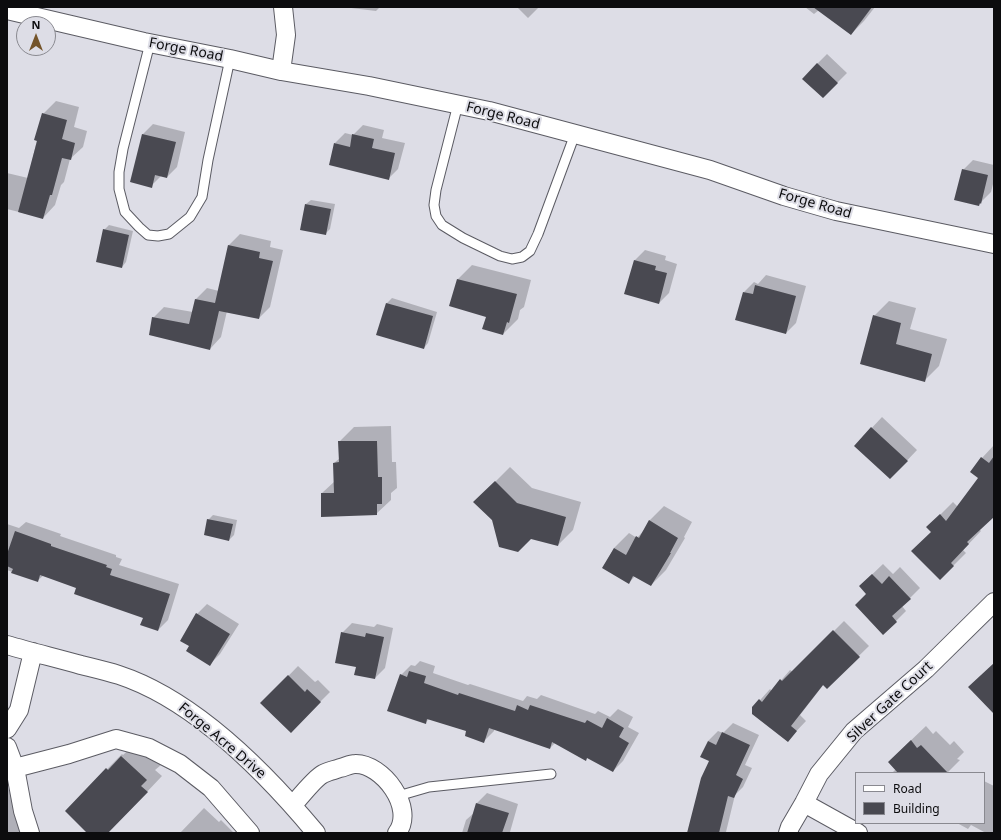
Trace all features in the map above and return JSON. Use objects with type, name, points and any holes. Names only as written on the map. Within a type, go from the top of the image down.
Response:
[{"type":"street","points":[[281,71],[286,35],[283,7]]},
{"type":"street","name":"Forge Road","points":[[7,10],[281,71],[369,86],[489,111],[710,170],[784,196],[836,211],[994,244]]},
{"type":"street","name":"Silver Gate Court","points":[[788,833],[819,774],[854,732],[926,669],[994,602]]},
{"type":"street","name":"Forge Acre Drive","points":[[7,645],[119,675],[151,689],[181,706],[248,759],[293,805],[316,833]]},
{"type":"street","points":[[7,729],[19,710],[33,652]]},
{"type":"street","points":[[16,768],[69,754],[116,739],[149,748],[180,764],[211,788],[250,833]]},
{"type":"street","points":[[7,746],[16,768],[23,811],[30,833]]},
{"type":"street","points":[[293,805],[322,774],[353,764],[364,765],[378,773],[395,790],[402,803],[403,820],[398,833]]},
{"type":"street","points":[[804,803],[858,833]]},
{"type":"lane","points":[[150,43],[123,149],[119,189],[125,212],[148,235],[158,236],[169,234],[190,217],[202,197],[208,160],[230,59]]},
{"type":"lane","points":[[458,104],[436,190],[434,205],[436,216],[442,225],[463,238],[500,256],[512,259],[522,257],[530,251],[538,234],[575,134]]},
{"type":"lane","points":[[398,796],[429,787],[551,774]]},
{"type":"building","points":[[813,7],[872,7],[851,35]]},
{"type":"building","points":[[817,63],[838,83],[823,98],[802,79]]},
{"type":"building","points":[[42,113],[67,120],[62,139],[75,143],[71,160],[62,158],[52,195],[50,195],[43,219],[18,212],[37,141],[34,140]]},
{"type":"building","points":[[142,134],[176,142],[167,178],[155,175],[152,188],[130,182]]},
{"type":"building","points":[[352,134],[374,139],[372,148],[395,153],[389,180],[329,165],[334,143],[350,147]]},
{"type":"building","points":[[962,169],[988,175],[981,204],[980,203],[979,206],[954,200]]},
{"type":"building","points":[[305,204],[331,209],[326,235],[300,230]]},
{"type":"building","points":[[103,229],[129,235],[122,268],[96,262]]},
{"type":"building","points":[[228,245],[260,252],[259,258],[273,261],[259,319],[219,311],[210,350],[149,335],[152,317],[189,324],[195,299],[215,303]]},
{"type":"building","points":[[634,260],[656,266],[655,270],[667,273],[659,304],[624,294]]},
{"type":"building","points":[[457,279],[517,294],[509,323],[507,322],[503,335],[482,329],[486,317],[449,306]]},
{"type":"building","points":[[755,285],[796,296],[786,334],[735,320],[743,292],[753,294]]},
{"type":"building","points":[[386,303],[433,316],[424,349],[376,335]]},
{"type":"building","points":[[873,315],[901,323],[896,344],[932,354],[925,382],[860,364]]},
{"type":"building","points":[[871,427],[908,461],[890,479],[854,446]]},
{"type":"building","points":[[338,441],[377,441],[378,477],[382,477],[382,504],[377,504],[377,515],[321,517],[321,493],[334,493],[333,463],[339,462]]},
{"type":"building","points":[[994,456],[994,517],[967,542],[969,544],[951,563],[954,566],[940,580],[911,551],[931,532],[926,527],[940,514],[946,521],[978,478],[970,472],[981,457],[989,463]]},
{"type":"building","points":[[495,481],[517,503],[566,517],[558,546],[531,539],[518,552],[499,547],[492,520],[473,502]]},
{"type":"building","points":[[207,519],[233,524],[229,541],[204,535]]},
{"type":"building","points":[[649,520],[678,538],[671,553],[651,586],[633,576],[629,584],[602,568],[614,548],[626,555],[636,536],[639,538]]},
{"type":"building","points":[[15,531],[51,544],[51,546],[107,565],[106,567],[112,569],[110,575],[170,594],[158,631],[140,625],[143,618],[74,594],[76,588],[40,575],[38,582],[11,573],[13,569],[7,566],[7,554]]},
{"type":"building","points":[[872,574],[882,584],[889,576],[911,599],[892,616],[897,622],[883,635],[855,605],[866,594],[859,586]]},
{"type":"building","points":[[196,613],[230,634],[210,666],[186,651],[189,646],[180,641]]},
{"type":"building","points":[[833,630],[860,657],[827,689],[823,685],[791,726],[797,731],[788,742],[752,714],[752,707],[759,699],[762,702],[780,679],[782,681]]},
{"type":"building","points":[[341,632],[365,637],[366,633],[384,637],[375,679],[354,675],[356,667],[335,663]]},
{"type":"building","points":[[994,663],[994,714],[968,687]]},
{"type":"building","points":[[409,671],[426,676],[424,683],[458,695],[459,693],[515,711],[517,705],[528,710],[530,705],[585,723],[587,720],[602,728],[607,718],[624,728],[619,737],[629,743],[613,772],[587,758],[586,761],[552,742],[550,749],[489,728],[484,743],[465,736],[466,731],[427,719],[426,724],[387,711],[400,674],[407,677]]},
{"type":"building","points":[[288,675],[305,692],[307,689],[321,702],[291,733],[260,703]]},
{"type":"building","points":[[722,732],[750,745],[736,775],[743,779],[734,798],[728,796],[719,833],[687,833],[701,778],[709,761],[700,757],[708,741],[716,745]]},
{"type":"building","points":[[911,740],[917,748],[921,745],[947,772],[897,772],[888,762]]},
{"type":"building","points":[[121,756],[147,780],[141,786],[148,792],[108,833],[87,833],[65,811],[106,768],[108,770]]},
{"type":"building","points":[[476,803],[509,813],[502,833],[467,833]]}]
